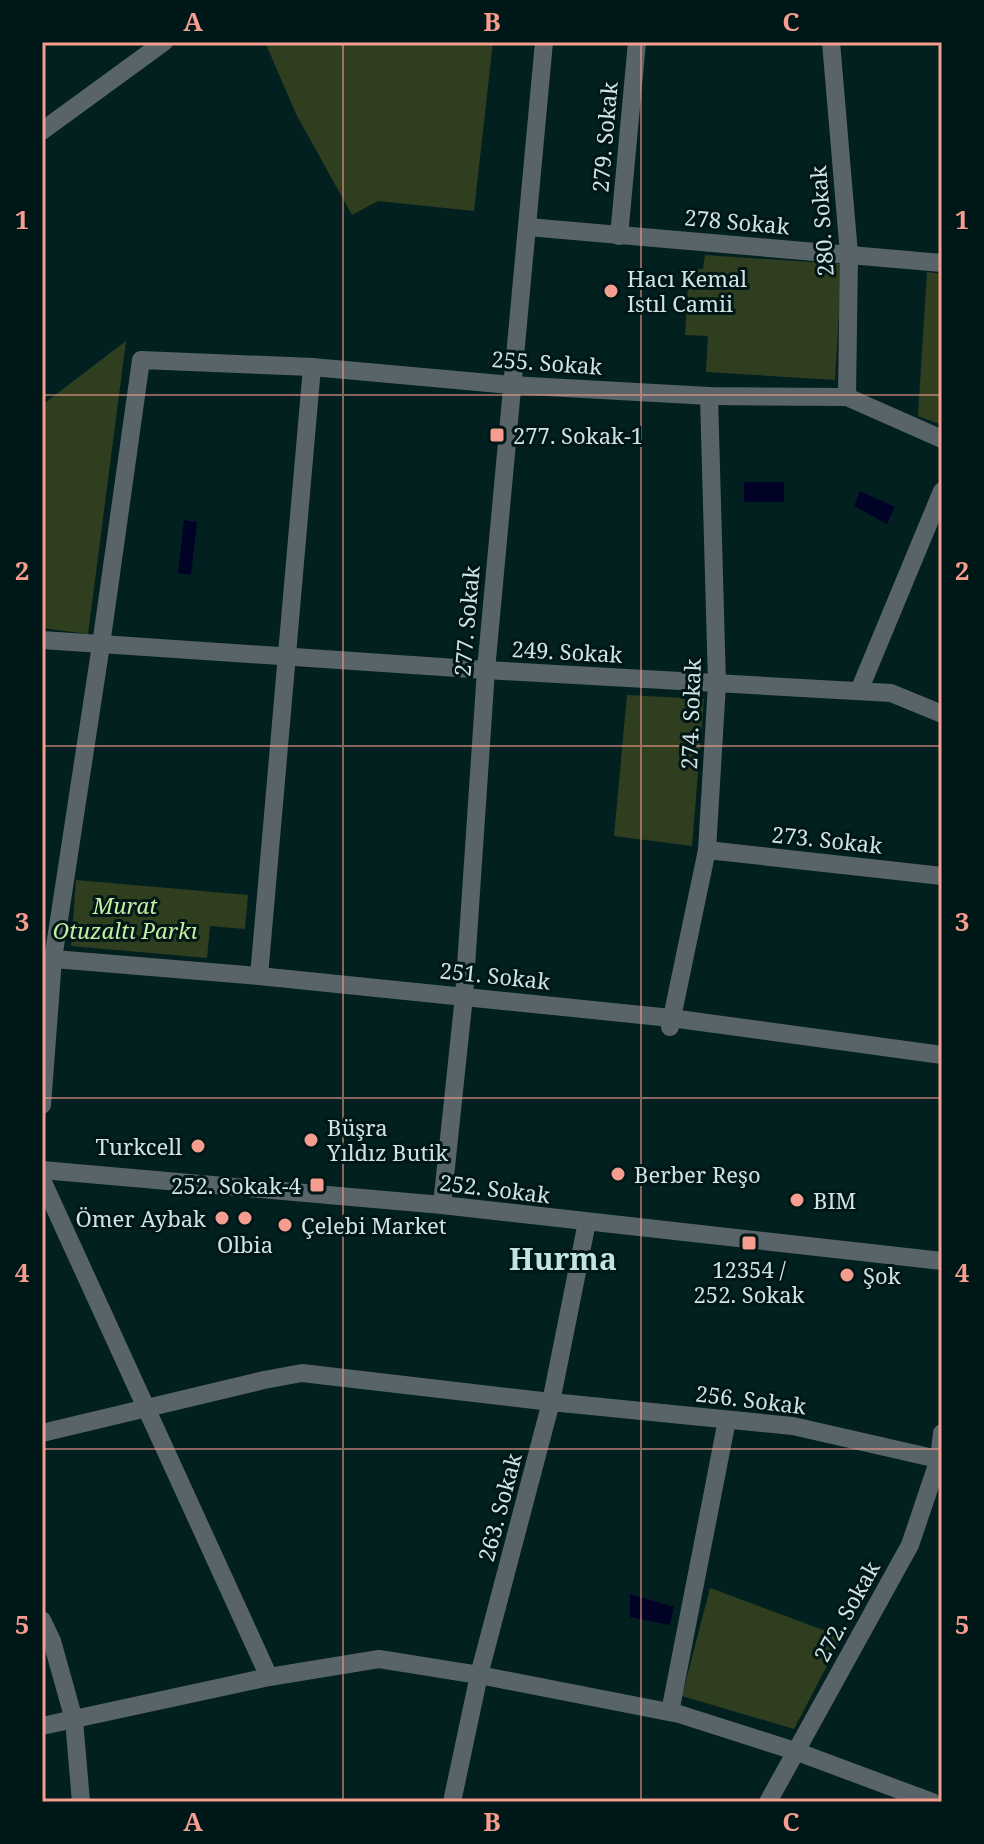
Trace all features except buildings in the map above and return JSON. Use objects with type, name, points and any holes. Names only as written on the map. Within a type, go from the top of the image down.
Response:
[{"type":"street","points":[[42,131],[164,42]]},
{"type":"street","name":"277. Sokak","points":[[442,1205],[464,996],[486,670],[544,42]]},
{"type":"street","name":"279. Sokak","points":[[619,236],[637,42]]},
{"type":"street","name":"280. Sokak","points":[[831,42],[849,254],[847,397]]},
{"type":"street","name":"278 Sokak","points":[[528,227],[942,263]]},
{"type":"street","name":"255. Sokak","points":[[101,645],[141,360],[312,367],[511,385],[709,396],[847,397],[942,439]]},
{"type":"street","points":[[259,976],[312,367]]},
{"type":"street","name":"274. Sokak","points":[[670,1024],[707,850],[717,684],[709,396]]},
{"type":"street","points":[[859,691],[942,491]]},
{"type":"street","name":"249. Sokak","points":[[42,640],[891,693],[942,714]]},
{"type":"street","points":[[42,1105],[48,958],[101,645]]},
{"type":"street","name":"273. Sokak","points":[[707,850],[942,876]]},
{"type":"street","name":"251. Sokak","points":[[48,958],[464,996],[670,1024],[942,1055]]},
{"type":"street","name":"252. Sokak","points":[[42,1170],[442,1205],[942,1261]]},
{"type":"street","points":[[42,1180],[269,1677]]},
{"type":"street","name":"263. Sokak","points":[[452,1802],[479,1675],[551,1402],[587,1222]]},
{"type":"street","name":"256. Sokak","points":[[42,1433],[302,1373],[793,1426],[940,1460]]},
{"type":"street","points":[[670,1712],[727,1420]]},
{"type":"street","name":"272. Sokak","points":[[768,1802],[910,1545],[940,1460],[942,1433]]},
{"type":"street","points":[[42,1620],[52,1641],[74,1720],[81,1802]]},
{"type":"street","points":[[42,1726],[269,1677],[379,1659],[670,1712],[795,1751],[932,1802]]},
{"type":"green space","points":[[265,42],[493,42],[474,211],[378,201],[352,215],[296,114]]},
{"type":"green space","points":[[705,255],[842,264],[835,380],[706,372],[708,336],[685,335],[689,268],[703,269]]},
{"type":"green space","points":[[927,272],[942,274],[942,425],[918,416]]},
{"type":"green space","points":[[126,341],[88,634],[42,628],[42,405]]},
{"type":"green space","points":[[627,695],[704,699],[692,846],[614,836]]},
{"type":"green space","name":"Murat Otuzaltı Parkı","points":[[76,880],[248,895],[245,929],[210,926],[207,958],[71,946]]},
{"type":"green space","points":[[710,1588],[842,1637],[794,1729],[682,1696]]},
{"type":"water","points":[[744,482],[784,482],[784,502],[744,502]]},
{"type":"water","points":[[860,491],[895,507],[887,524],[854,506]]},
{"type":"water","points":[[184,520],[197,522],[191,575],[178,573]]},
{"type":"water","points":[[630,1594],[674,1607],[670,1625],[630,1617]]},
{"type":"place","name":"Hacı Kemal Istıl Camii","points":[[611,291]]},
{"type":"place","name":"277. Sokak-1","points":[[497,435]]},
{"type":"place","name":"Büşra Yıldız Butik","points":[[311,1140]]},
{"type":"place","name":"Turkcell","points":[[198,1146]]},
{"type":"place","name":"Berber Reşo","points":[[618,1174]]},
{"type":"place","name":"252. Sokak-4","points":[[317,1185]]},
{"type":"place","name":"BIM","points":[[797,1200]]},
{"type":"place","name":"Ömer Aybak","points":[[222,1218]]},
{"type":"place","name":"Olbia","points":[[245,1218]]},
{"type":"place","name":"Çelebi Market","points":[[285,1225]]},
{"type":"place","name":"12354 / 252. Sokak","points":[[749,1243]]},
{"type":"place","name":"Şok","points":[[847,1275]]},
{"type":"district","name":"Hurma","points":[[563,1258]]}]
